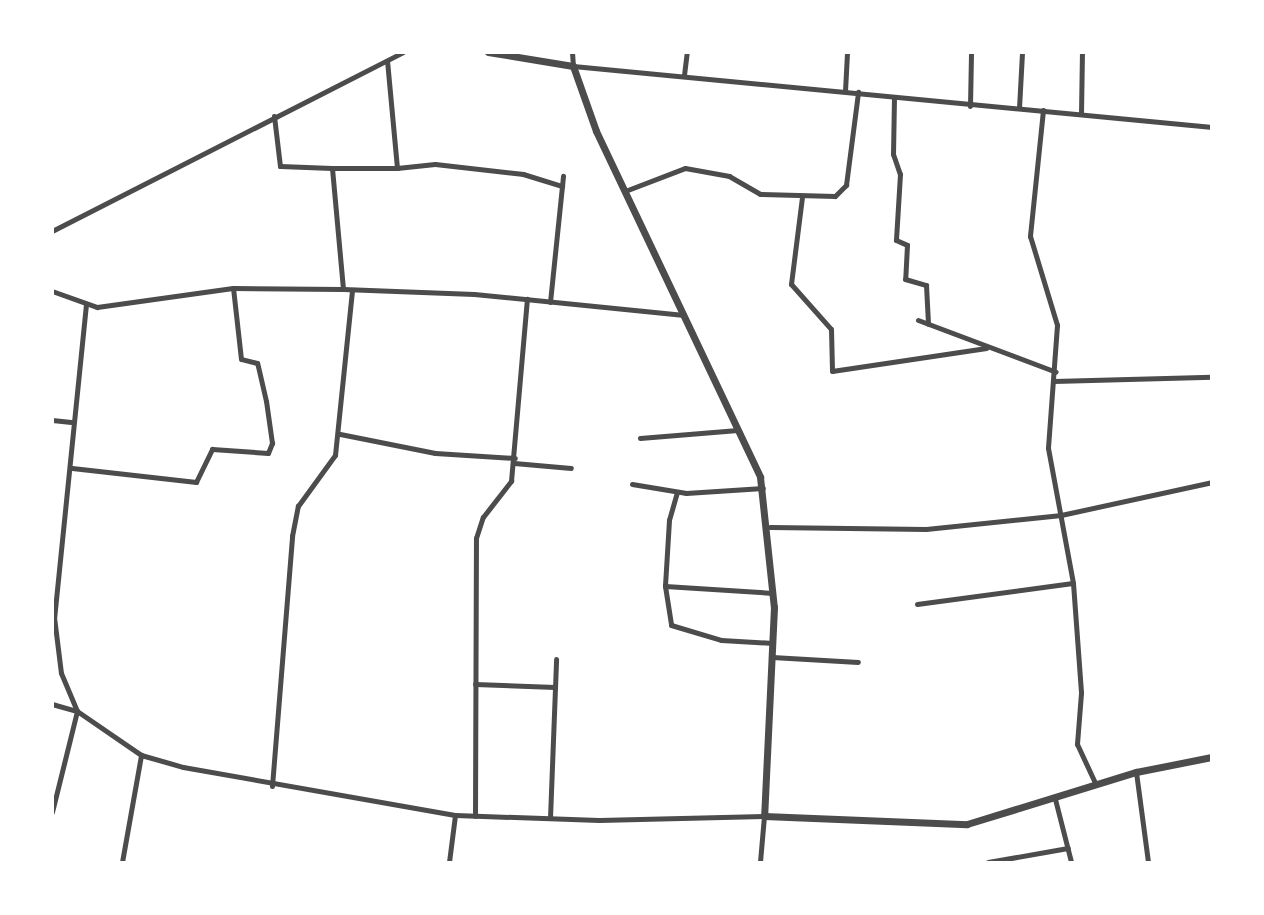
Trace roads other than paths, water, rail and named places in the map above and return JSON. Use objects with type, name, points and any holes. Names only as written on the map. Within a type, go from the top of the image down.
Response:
[{"type":"street","points":[[52,231],[403,52]]},
{"type":"street","points":[[488,52],[573,66],[1212,127]]},
{"type":"street","points":[[572,52],[573,66],[625,191],[740,430],[762,488],[770,527],[774,593],[760,863]]},
{"type":"street","points":[[684,75],[687,52]]},
{"type":"street","points":[[845,91],[847,52]]},
{"type":"street","points":[[970,106],[971,52]]},
{"type":"street","points":[[1020,108],[1023,52]]},
{"type":"street","points":[[1081,114],[1082,52]]},
{"type":"street","points":[[387,61],[397,168]]},
{"type":"street","points":[[625,191],[681,167],[729,176],[760,194],[832,197],[845,188],[858,93]]},
{"type":"street","points":[[894,97],[893,154],[900,174],[896,240],[907,245],[905,279],[926,285],[928,324]]},
{"type":"street","points":[[1043,110],[1030,236],[1054,313],[1056,372],[1048,448],[1073,583],[1081,694],[1077,744],[1096,785]]},
{"type":"street","points":[[274,116],[280,166],[397,168],[435,164],[523,174],[562,186]]},
{"type":"street","points":[[332,168],[343,289]]},
{"type":"street","points":[[550,302],[563,176]]},
{"type":"street","points":[[803,197],[791,284],[831,329],[832,371],[986,348]]},
{"type":"street","points":[[52,291],[86,304],[233,288],[343,289],[527,299],[684,315]]},
{"type":"street","points":[[72,468],[197,482],[212,449],[268,453],[272,443],[266,401],[257,363],[241,359],[233,288]]},
{"type":"street","points":[[272,786],[295,515],[331,464],[340,434],[352,290]]},
{"type":"street","points":[[475,816],[477,526],[504,493],[514,460],[527,299]]},
{"type":"street","points":[[52,812],[77,711],[61,673],[54,617],[72,468],[71,422],[86,304]]},
{"type":"street","points":[[918,320],[986,348],[1056,372]]},
{"type":"street","points":[[1054,381],[1212,377]]},
{"type":"street","points":[[52,420],[71,422]]},
{"type":"street","points":[[640,438],[740,430]]},
{"type":"street","points":[[340,434],[435,453],[571,468]]},
{"type":"street","points":[[770,527],[894,532],[1061,515],[1212,482]]},
{"type":"street","points":[[632,484],[677,492],[762,488]]},
{"type":"street","points":[[677,492],[669,520],[664,586],[671,625],[721,640],[773,643]]},
{"type":"street","points":[[917,604],[1073,583]]},
{"type":"street","points":[[664,586],[774,593]]},
{"type":"street","points":[[772,657],[858,662]]},
{"type":"street","points":[[550,818],[556,659]]},
{"type":"street","points":[[52,668],[61,673]]},
{"type":"street","points":[[475,684],[555,687]]},
{"type":"street","points":[[52,704],[77,711],[141,755],[272,786],[475,816],[764,816],[931,827],[967,824],[1136,772],[1212,757]]},
{"type":"street","points":[[122,863],[141,755]]},
{"type":"street","points":[[1136,772],[1149,863]]},
{"type":"street","points":[[1055,799],[1071,863]]},
{"type":"street","points":[[449,863],[455,814]]},
{"type":"street","points":[[988,863],[1068,848]]}]
